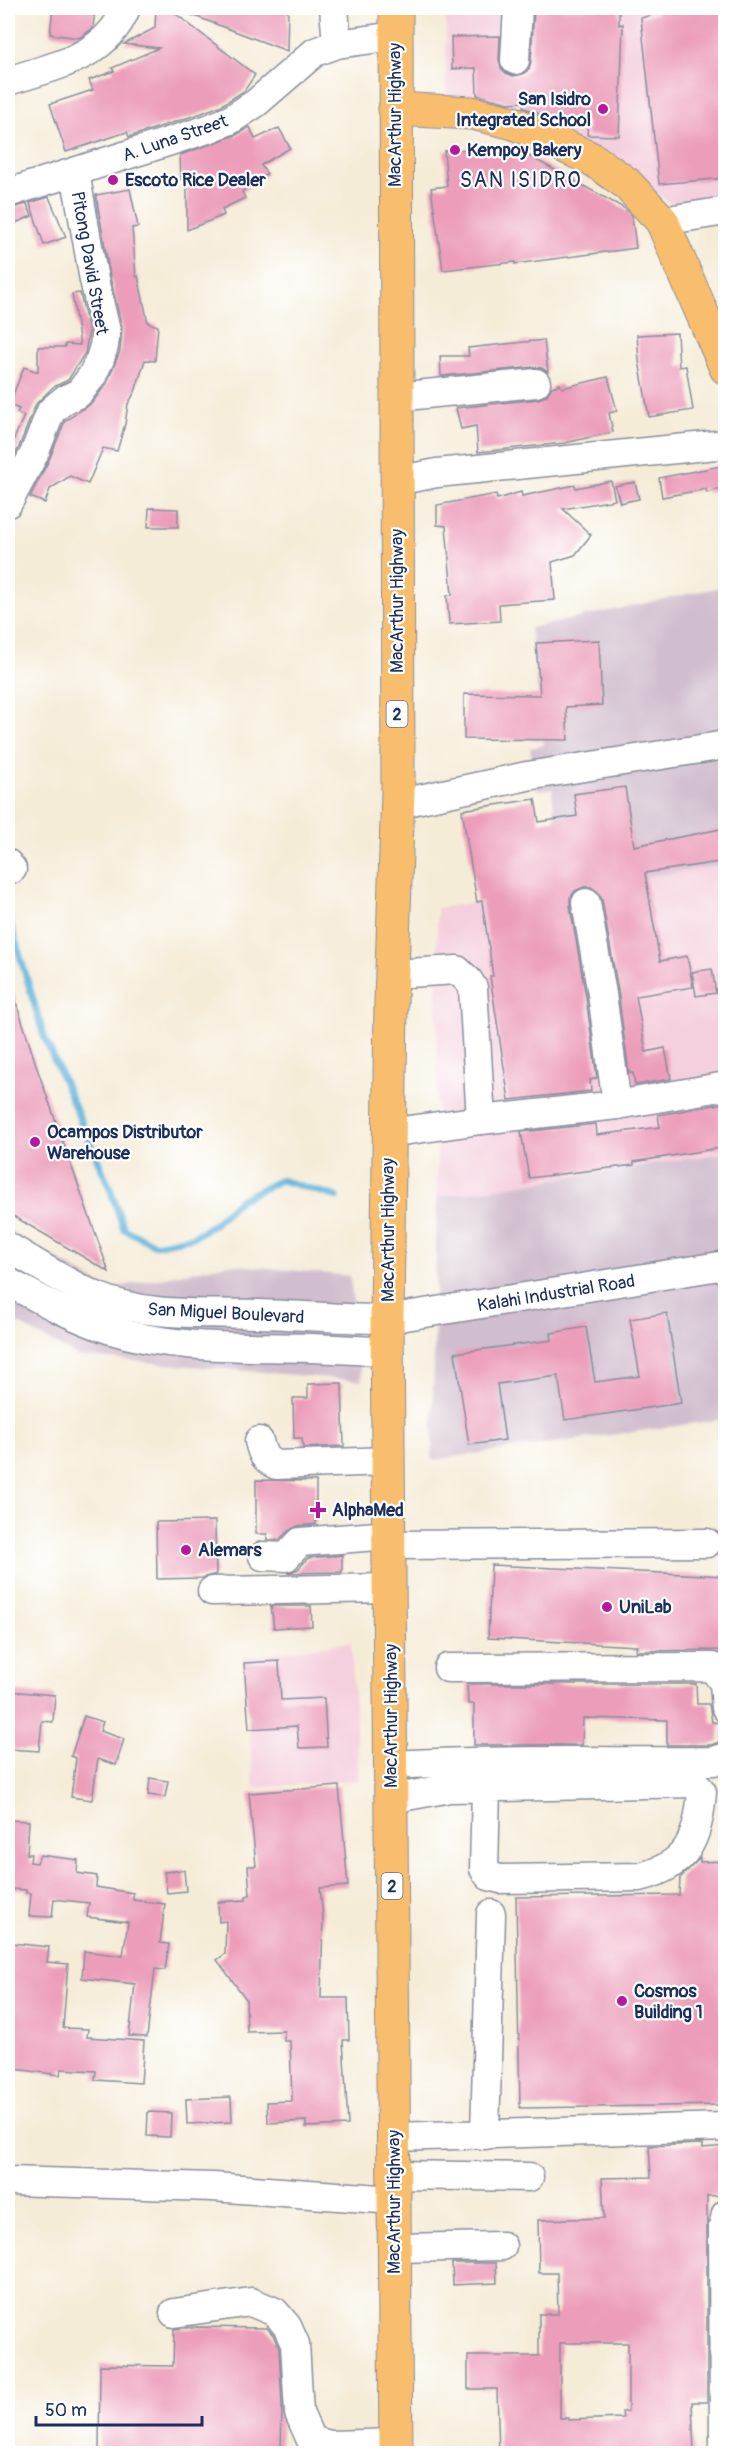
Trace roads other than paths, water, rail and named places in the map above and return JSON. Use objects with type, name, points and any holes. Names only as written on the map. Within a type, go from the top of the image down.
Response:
[{"type":"main road","name":"MacArthur Highway","points":[[395,22],[397,804],[388,1133],[387,1320],[396,2449]]},
{"type":"main road","points":[[395,109],[472,113],[514,123],[592,159],[626,183],[662,221],[726,368]]},
{"type":"street","points":[[8,81],[91,52],[121,22],[126,8]]},
{"type":"street","points":[[334,8],[337,44]]},
{"type":"street","points":[[515,60],[518,8]]},
{"type":"street","name":"A. Luna Street","points":[[8,193],[230,120],[277,87],[315,52],[395,22]]},
{"type":"street","name":"Pitong David Street","points":[[8,503],[34,454],[51,411],[64,400],[79,393],[92,376],[104,346],[106,332],[94,280],[75,172]]},
{"type":"street","points":[[662,221],[726,211]]},
{"type":"street","points":[[396,397],[536,383]]},
{"type":"street","points":[[396,481],[437,473],[726,444]]},
{"type":"street","points":[[397,804],[527,776],[726,745]]},
{"type":"street","points":[[586,903],[602,994],[617,1105]]},
{"type":"street","points":[[392,974],[457,970],[473,988],[481,1120]]},
{"type":"street","points":[[388,1133],[617,1105],[726,1086]]},
{"type":"street","name":"San Miguel Boulevard","points":[[8,1246],[96,1296],[140,1309],[198,1314],[387,1320]]},
{"type":"street","name":"Kalahi Industrial Road","points":[[387,1320],[726,1265]]},
{"type":"street","name":"San Miguel Boulevard","points":[[8,1282],[74,1317],[111,1330],[150,1339],[215,1348],[310,1348],[388,1352]]},
{"type":"street","points":[[259,1442],[262,1454],[267,1461],[276,1465],[389,1461]]},
{"type":"street","points":[[263,1556],[286,1557],[300,1542],[390,1540],[707,1543]]},
{"type":"street","points":[[212,1591],[390,1588]]},
{"type":"street","points":[[448,1668],[712,1667],[724,1683],[726,1708]]},
{"type":"street","points":[[391,1765],[459,1761],[563,1763],[714,1761],[726,1757]]},
{"type":"street","points":[[391,1799],[450,1788],[695,1783],[702,1792],[700,1816],[690,1848],[661,1871],[639,1876],[500,1879],[489,1876],[484,1869],[486,1788]]},
{"type":"street","points":[[485,2135],[491,1914]]},
{"type":"street","points":[[394,2137],[726,2127]]},
{"type":"street","points":[[8,2181],[213,2187],[394,2187],[529,2177]]},
{"type":"street","points":[[724,2454],[725,2214]]},
{"type":"street","points":[[394,2248],[502,2246]]},
{"type":"street","points":[[174,2313],[251,2302],[275,2312],[287,2326],[295,2344],[299,2413],[311,2440],[330,2445],[396,2449]]},
{"type":"waterway","points":[[8,916],[44,1036],[109,1186],[124,1229],[155,1245],[193,1237],[214,1224],[239,1200],[281,1180],[337,1197]]},
{"type":"place","name":"San Isidro Integrated School","points":[[603,109]]},
{"type":"place","name":"Kempoy Bakery","points":[[455,150]]},
{"type":"place","name":"Escoto Rice Dealer","points":[[113,180]]},
{"type":"place","name":"Ocampos Distributor Warehouse","points":[[35,1142]]},
{"type":"place","name":"AlphaMed","points":[[318,1510]]},
{"type":"place","name":"Alemars","points":[[186,1550]]},
{"type":"place","name":"UniLab","points":[[607,1607]]},
{"type":"place","name":"Cosmos Building 1","points":[[622,2001]]},
{"type":"district","name":"SAN ISIDRO","points":[[521,180]]}]
